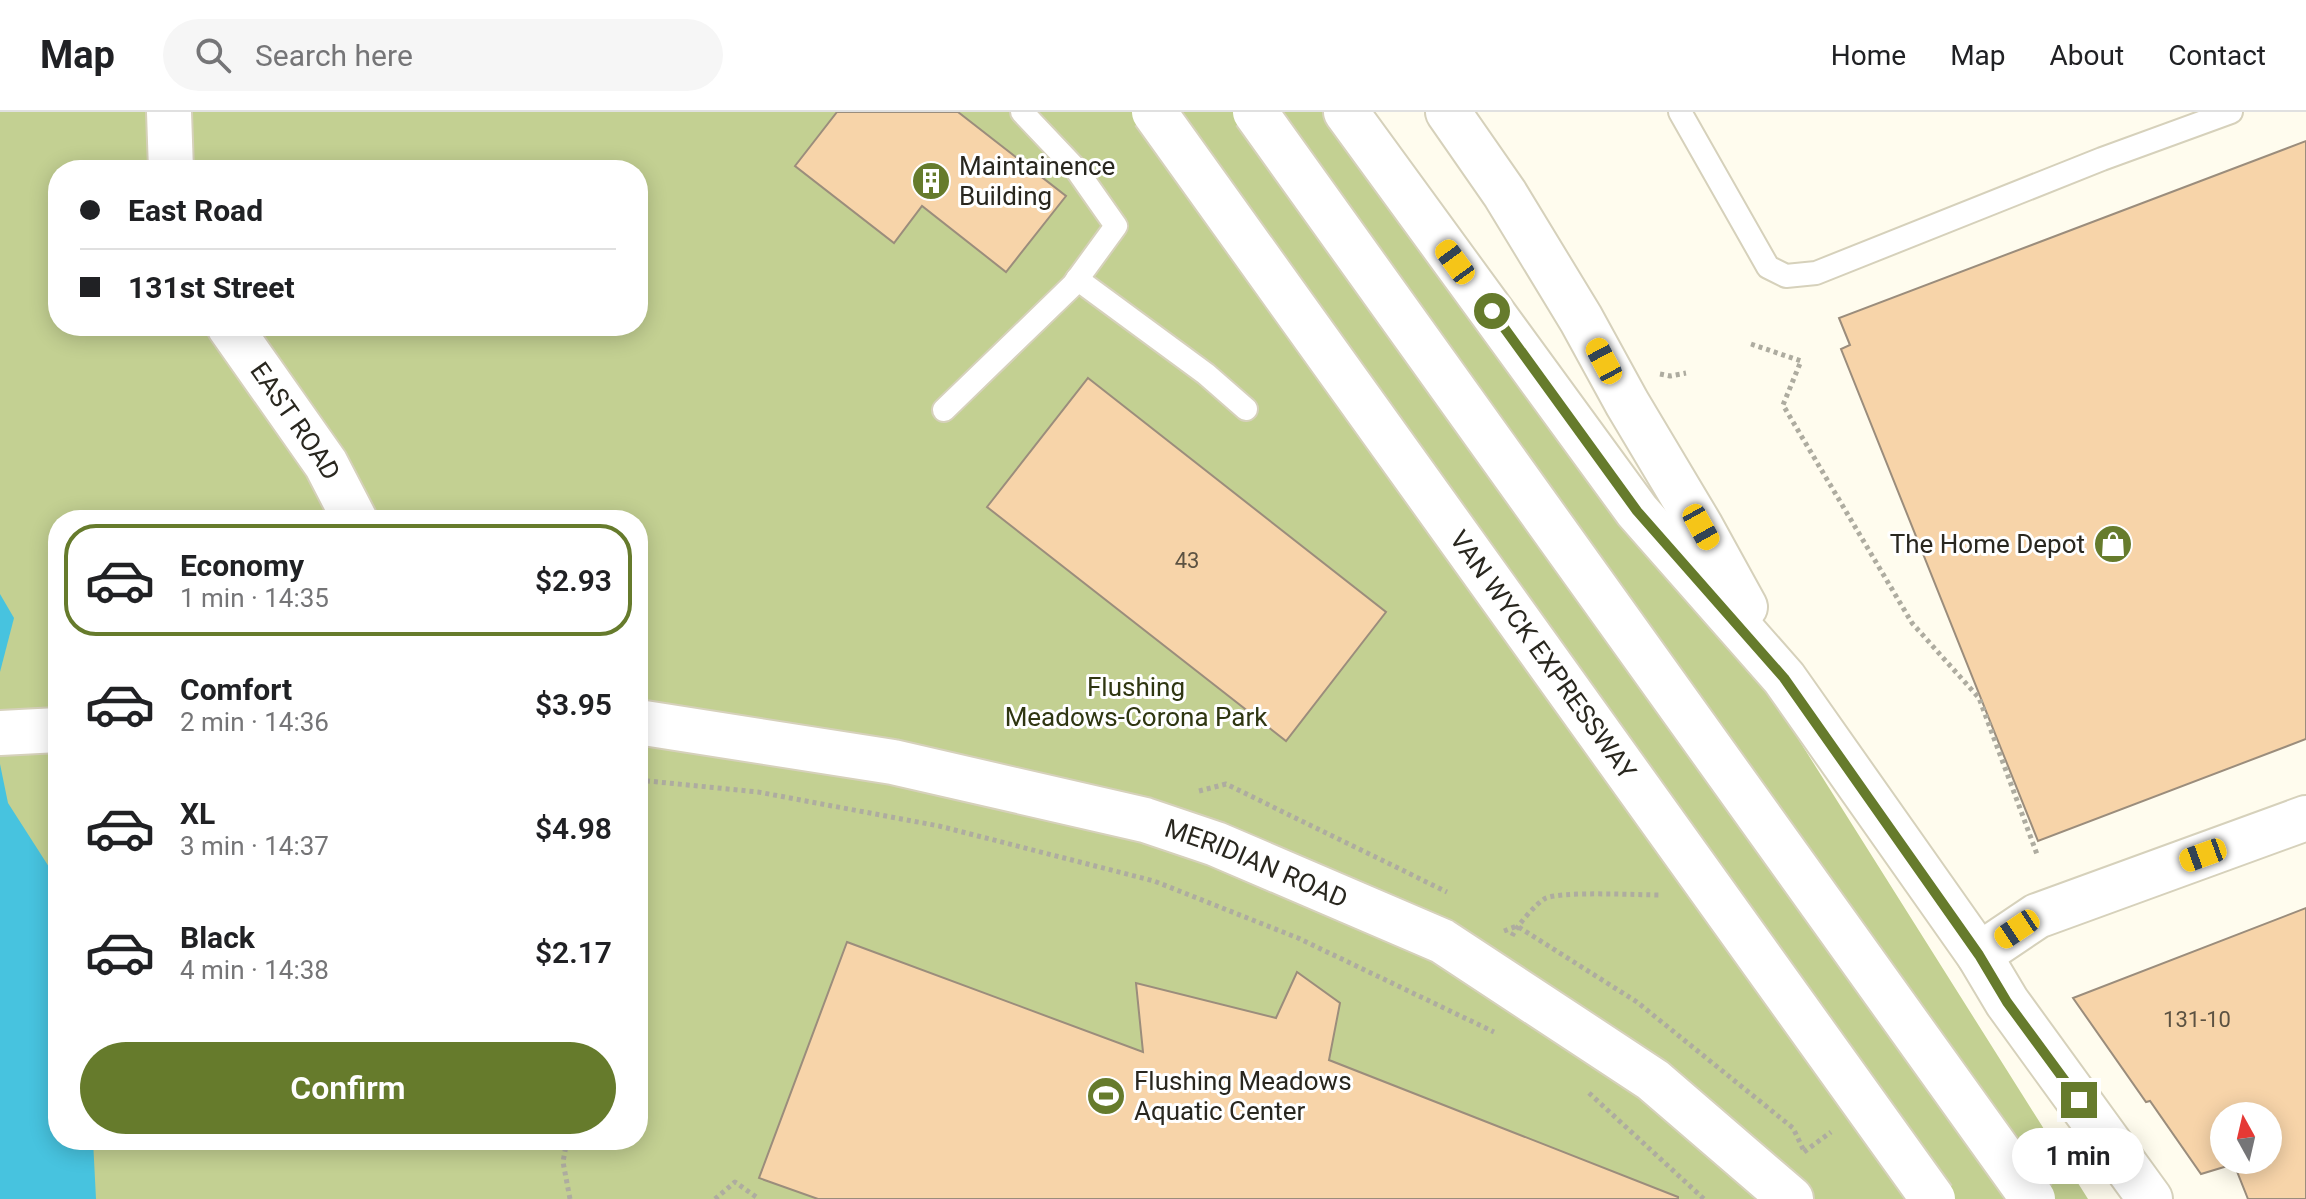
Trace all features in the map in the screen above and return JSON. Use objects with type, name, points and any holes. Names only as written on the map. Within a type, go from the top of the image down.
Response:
[{"type":"main road","points":[[169,112],[171,160]]},
{"type":"main road","name":"VAN WYCK EXPRESSWAY","points":[[1154,112],[1933,1199]]},
{"type":"main road","points":[[1255,112],[2033,1199]]},
{"type":"main road","points":[[1346,112],[1637,511],[1784,678]]},
{"type":"main road","points":[[1448,112],[1505,194],[1581,319],[1784,678],[1979,955],[2007,1002],[2150,1199]]},
{"type":"main road","name":"EAST ROAD","points":[[236,336],[326,464],[350,510]]},
{"type":"main road","name":"MERIDIAN ROAD","points":[[648,724],[893,762],[1145,820],[1216,844],[1442,941],[1653,1080],[1791,1199]]},
{"type":"main road","points":[[0,733],[48,731]]},
{"type":"main road","points":[[1979,955],[2037,916],[2306,818]]},
{"type":"lane","points":[[944,410],[1077,279],[1116,226],[1076,169],[1022,112]]},
{"type":"lane","points":[[1680,112],[1753,244],[1768,267],[1786,276],[1816,273],[2102,159],[2221,116]]},
{"type":"lane","points":[[1077,279],[1206,374],[1246,409]]},
{"type":"path","points":[[1751,344],[1801,361],[1783,405],[1912,623],[1979,698],[2038,857]]},
{"type":"path","points":[[648,781],[758,792],[925,823],[1154,881],[1298,938],[1496,1033]]},
{"type":"path","points":[[1190,801],[1200,790],[1226,784],[1448,892],[1454,903]]},
{"type":"path","points":[[1517,926],[1637,1002],[1793,1128],[1805,1152]]},
{"type":"path","points":[[1581,1086],[1704,1199]]},
{"type":"path","points":[[565,1150],[563,1162],[570,1199]]},
{"type":"path","points":[[715,1199],[735,1182],[759,1199]]},
{"type":"green space","name":"Flushing Meadows-Corona Park","points":[[0,112],[1328,112],[1525,394],[1780,710],[2088,1199],[0,1199]]},
{"type":"water","points":[[0,594],[14,618],[0,672]]},
{"type":"water","points":[[0,764],[8,803],[48,865],[48,1150],[94,1150],[96,1199],[0,1199]]},
{"type":"building","name":"Maintainence Building","points":[[837,112],[958,112],[1066,196],[1006,272],[922,206],[894,243],[795,166]]},
{"type":"building","name":"The Home Depot","points":[[2306,141],[2306,739],[2038,841],[1841,349],[1850,345],[1839,318]]},
{"type":"building","points":[[1088,378],[1386,612],[1286,741],[987,507]]},
{"type":"building","points":[[2306,908],[2306,1199],[2248,1199],[2238,1174],[2282,1174],[2282,1102],[2210,1102],[2210,1171],[2201,1174],[2150,1101],[2146,1102],[2073,998]]},
{"type":"building","name":"Flushing Meadows Aquatic Center","points":[[847,942],[1143,1052],[1136,983],[1276,1018],[1297,972],[1340,1003],[1329,1060],[1678,1199],[818,1199],[759,1178]]},
{"type":"place","name":"Maintainence Building","points":[[931,181]]},
{"type":"place","name":"The Home Depot","points":[[2113,544]]},
{"type":"place","name":"Flushing Meadows Aquatic Center","points":[[1106,1096]]},
{"type":"route","points":[[1492,311],[1637,511],[1784,678],[1979,955],[2007,1002],[2079,1100]]}]
